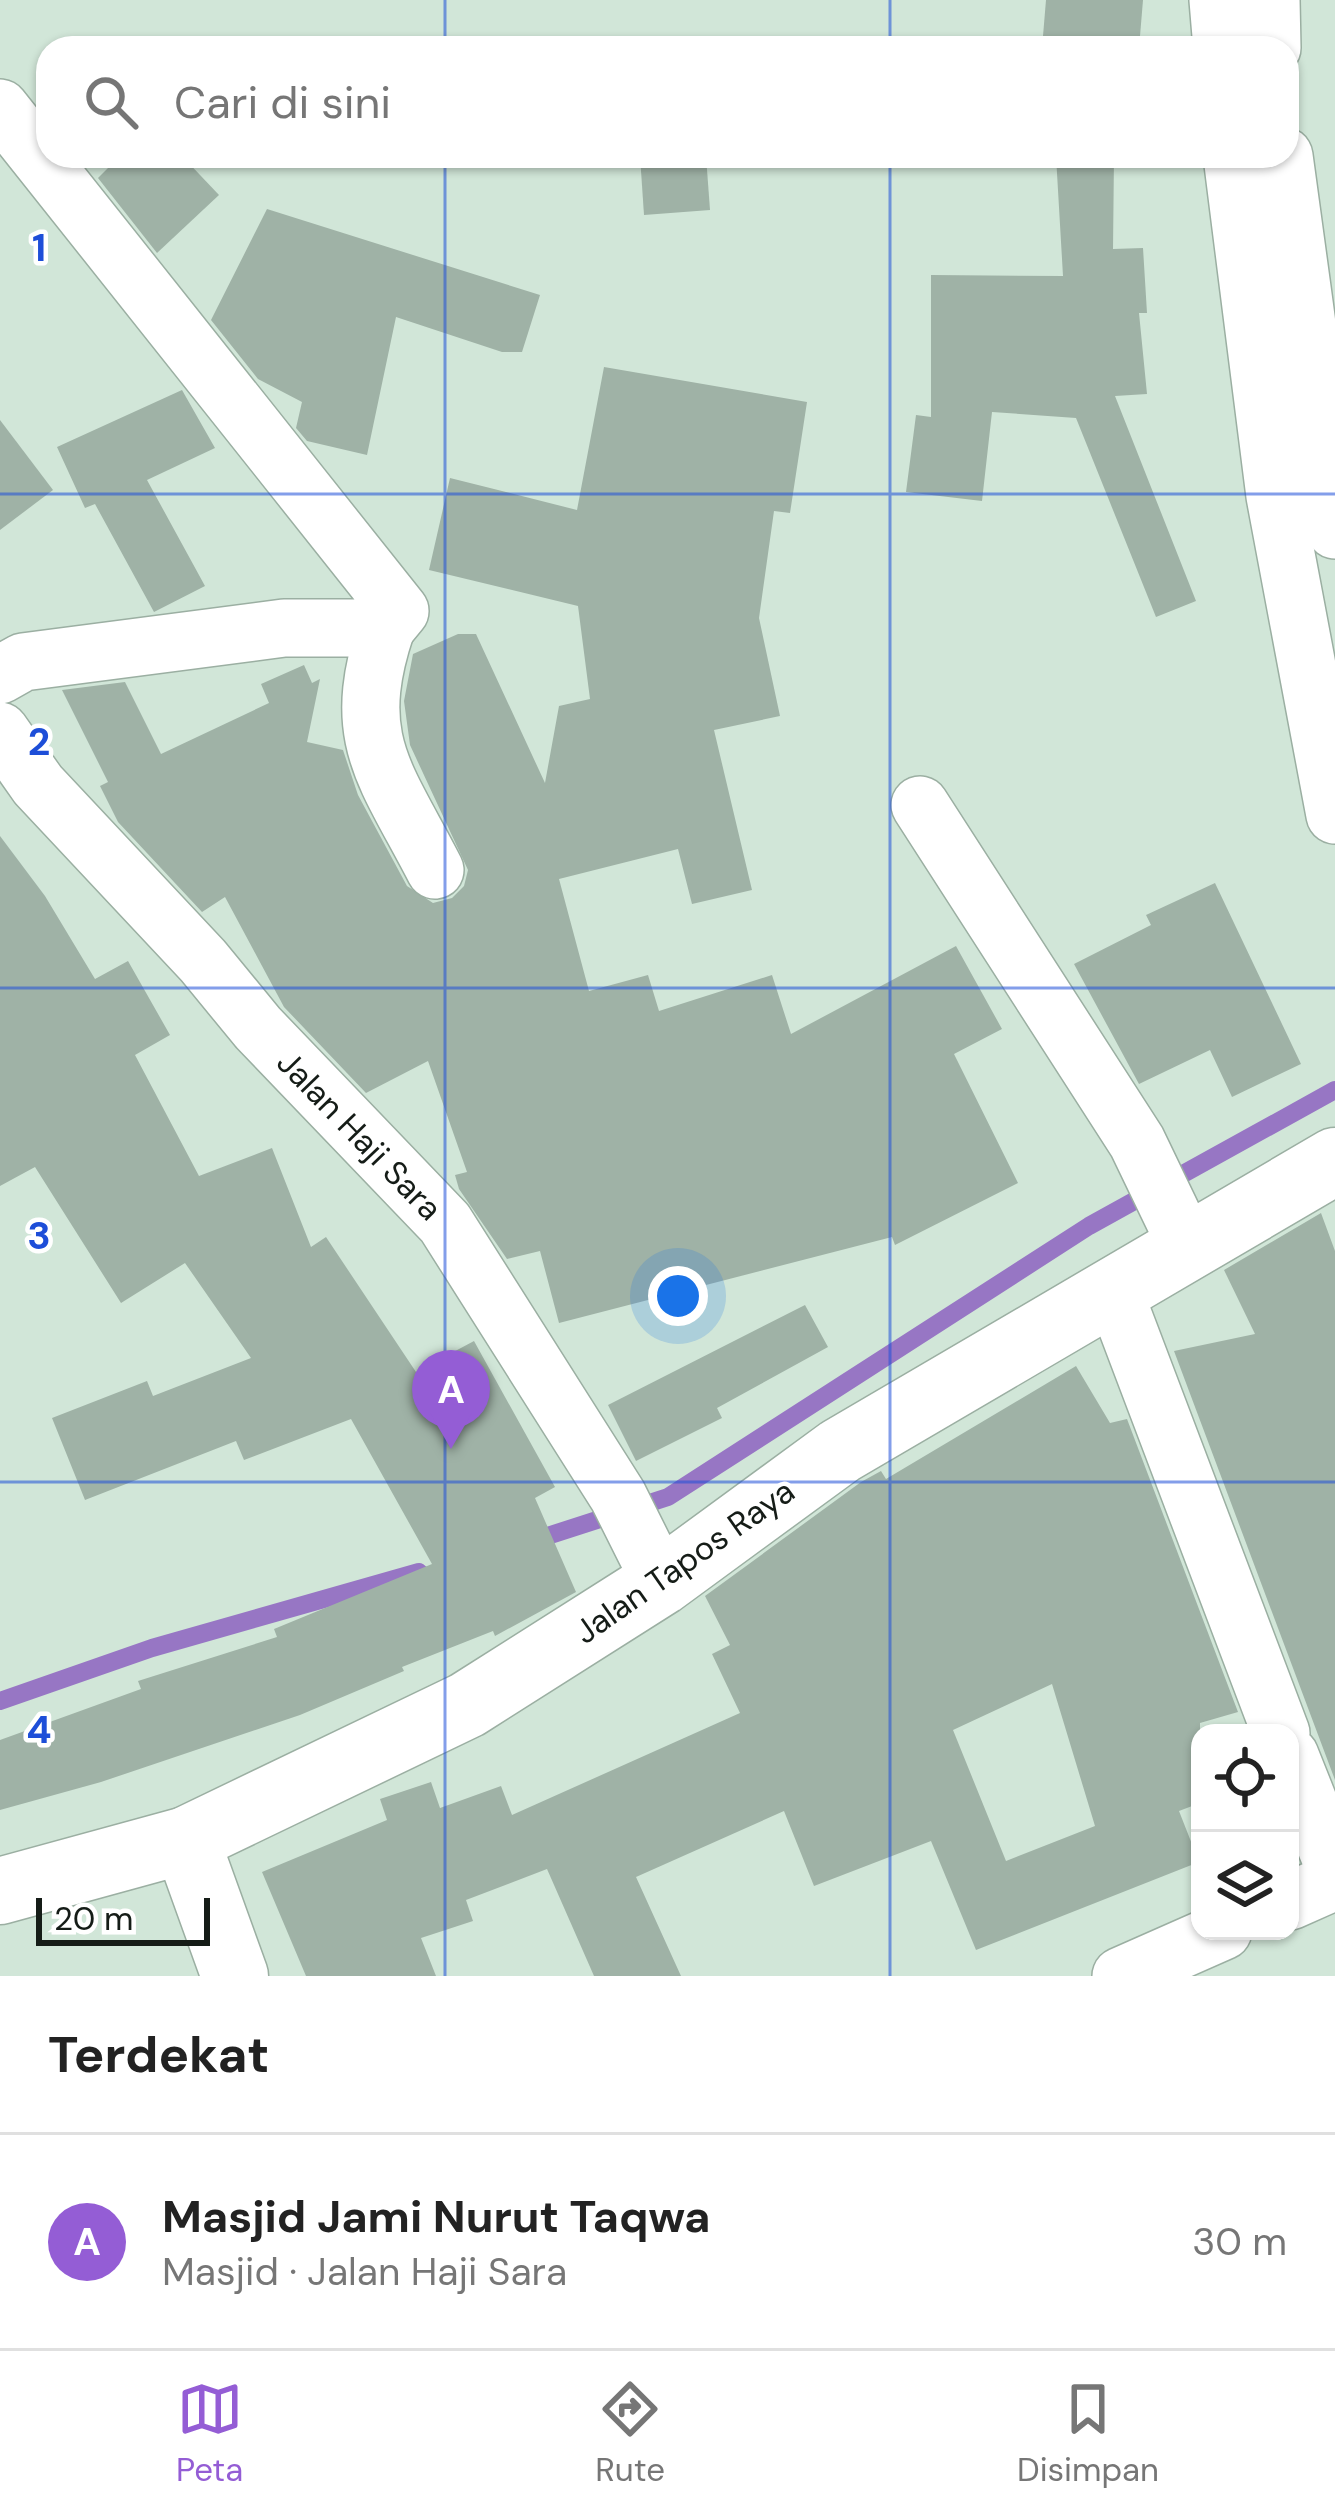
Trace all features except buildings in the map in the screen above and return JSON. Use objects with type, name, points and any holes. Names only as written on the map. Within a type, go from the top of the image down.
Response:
[{"type":"main road","name":"Jalan Tapos Raya","points":[[0,1891],[186,1840],[467,1705],[641,1540],[840,1451],[1114,1292],[1175,1222],[1335,1161]]},
{"type":"main road","points":[[186,1840],[235,1976]]},
{"type":"street","points":[[1218,0],[1221,36]]},
{"type":"street","points":[[1270,0],[1272,36]]},
{"type":"street","points":[[0,108],[36,154]]},
{"type":"street","points":[[47,168],[222,391],[399,603],[370,676],[369,727],[380,763],[435,870]]},
{"type":"street","points":[[1234,168],[1275,496],[1335,815]]},
{"type":"street","points":[[1286,168],[1335,530]]},
{"type":"street","points":[[0,676],[23,662],[284,628],[386,628]]},
{"type":"street","name":"Jalan Haji Sara","points":[[0,731],[19,796],[203,961],[258,1028],[445,1223],[641,1540]]},
{"type":"street","points":[[920,805],[1137,1142],[1175,1222]]},
{"type":"street","points":[[1114,1292],[1278,1724]]},
{"type":"street","points":[[1299,1779],[1335,1869]]},
{"type":"street","points":[[1299,1897],[1335,1881]]},
{"type":"street","points":[[1121,1976],[1202,1940]]},
{"type":"waterway","points":[[532,1541],[668,1497],[1089,1226],[1335,1090]]},
{"type":"waterway","points":[[0,1701],[152,1648],[419,1572]]},
{"type":"place","name":"Masjid Jami Nurut Taqwa","points":[[451,1449]]}]
